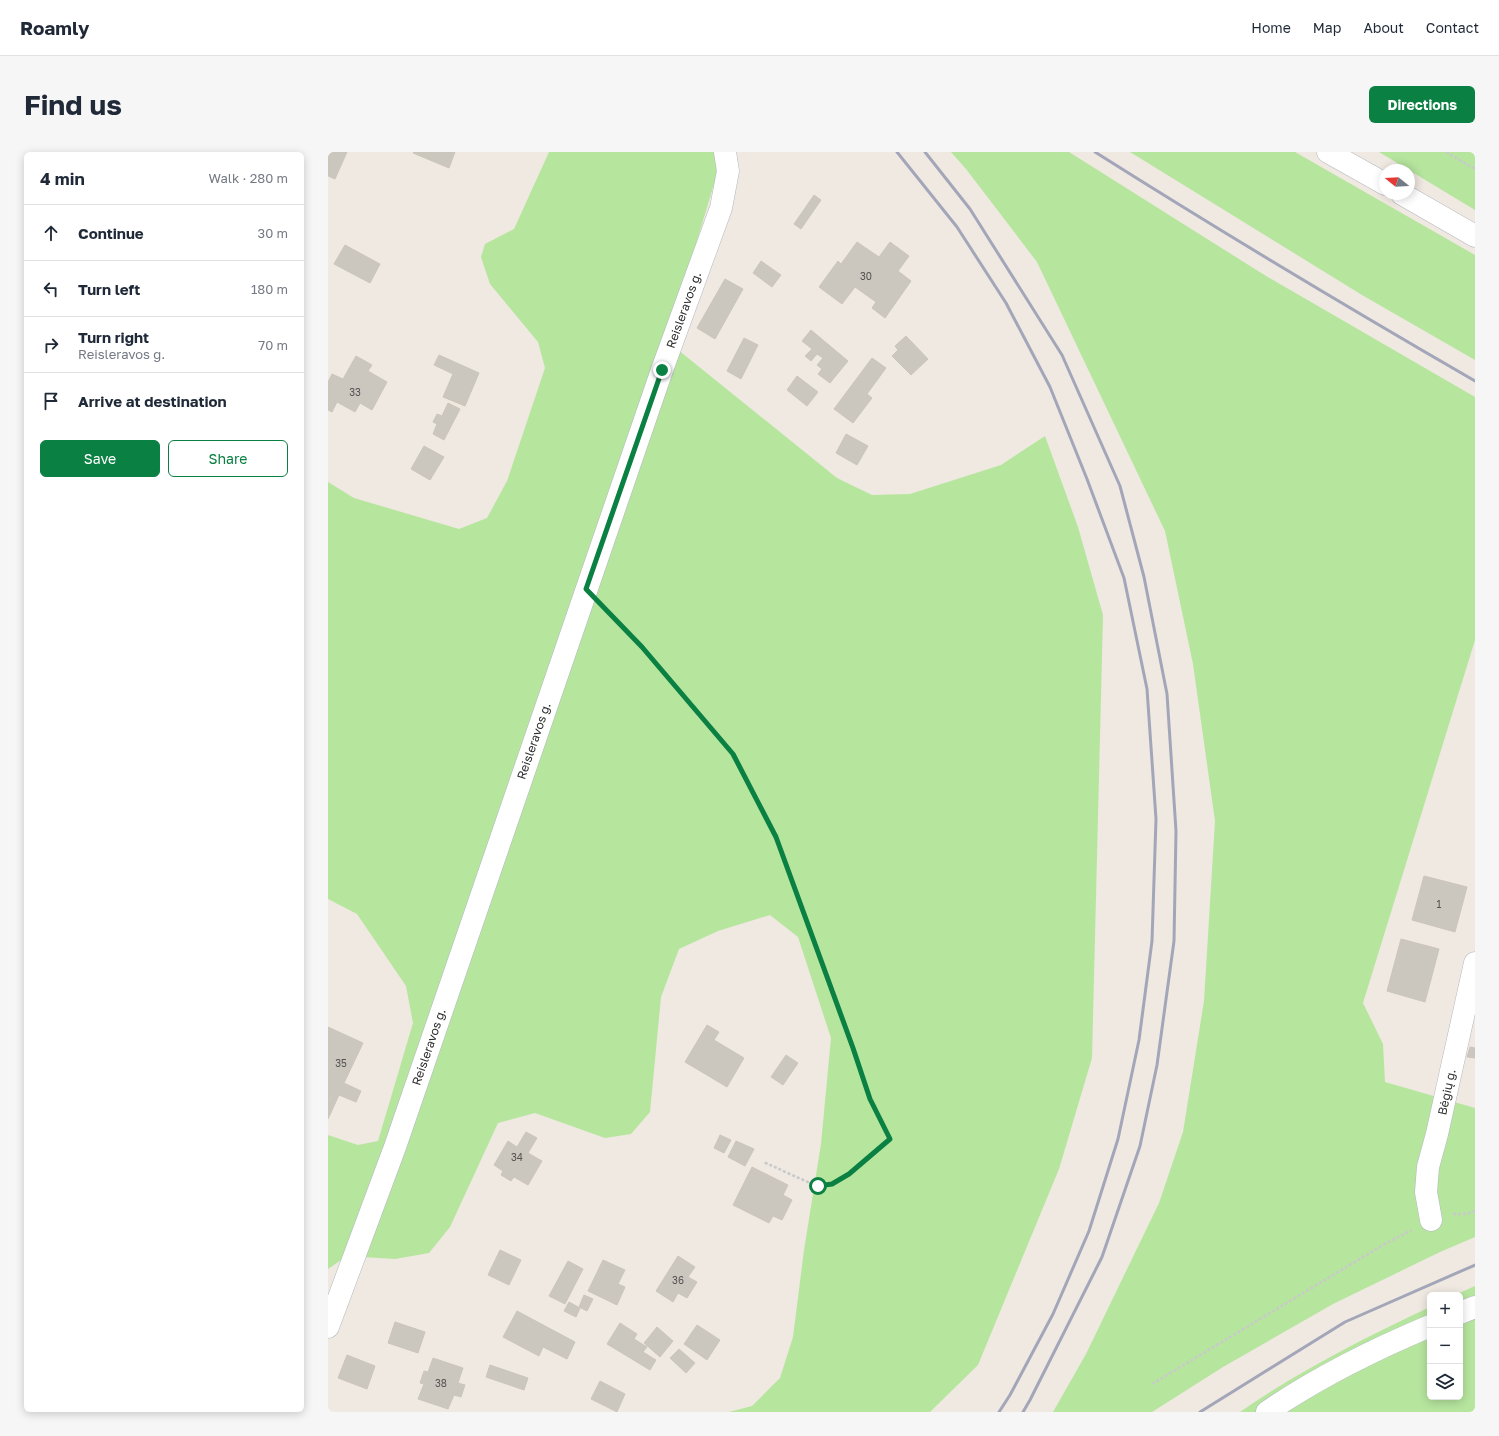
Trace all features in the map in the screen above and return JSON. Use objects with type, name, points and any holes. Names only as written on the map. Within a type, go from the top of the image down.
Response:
[{"type":"street","name":"Reisleravos g.","points":[[328,1327],[395,1147],[662,370],[721,208],[728,171],[725,152]]},
{"type":"street","points":[[1328,152],[1379,181]]},
{"type":"street","points":[[1412,200],[1475,236]]},
{"type":"street","name":"Bėgių g.","points":[[1431,1220],[1426,1192],[1428,1167],[1437,1134],[1475,963]]},
{"type":"street","points":[[1463,1312],[1475,1307]]},
{"type":"street","points":[[1268,1412],[1309,1386],[1397,1340],[1427,1327]]},
{"type":"path","points":[[1446,152],[1475,168]]},
{"type":"path","points":[[586,589],[642,647],[733,754],[776,837],[853,1048],[870,1099],[890,1139],[849,1174],[832,1184],[818,1186],[763,1162]]},
{"type":"path","points":[[1152,1384],[1383,1245],[1431,1220]]},
{"type":"green space","points":[[549,152],[719,152],[720,164],[667,341],[837,478],[872,495],[910,494],[1001,465],[1045,436],[1078,527],[1103,615],[1092,1058],[1059,1169],[978,1365],[930,1412],[729,1412],[752,1406],[780,1378],[793,1337],[804,1250],[821,1144],[831,1038],[798,937],[770,915],[718,931],[679,949],[661,997],[650,1112],[631,1134],[605,1138],[535,1113],[498,1123],[450,1227],[429,1253],[395,1259],[347,1256],[328,1269],[328,1135],[358,1145],[378,1141],[413,1023],[406,986],[357,914],[328,899],[328,482],[354,498],[459,529],[487,518],[507,481],[545,368],[538,342],[490,284],[481,257],[485,244],[514,229]]},
{"type":"green space","points":[[951,152],[1069,152],[1266,276],[1475,397],[1475,640],[1363,1003],[1383,1044],[1385,1082],[1475,1108],[1475,1237],[1440,1252],[1333,1304],[1223,1367],[1152,1412],[1053,1412],[1086,1354],[1159,1203],[1183,1132],[1204,1001],[1215,821],[1193,664],[1165,531],[1037,262],[966,169]]},
{"type":"green space","points":[[1130,152],[1295,152],[1475,255],[1475,360],[1362,295]]},
{"type":"green space","points":[[1379,152],[1475,152],[1475,210],[1415,174],[1415,164],[1399,164]]},
{"type":"green space","points":[[1475,1286],[1475,1412],[1240,1412],[1285,1383],[1332,1356],[1427,1308],[1427,1400],[1463,1400],[1463,1292],[1462,1292]]},
{"type":"building","points":[[328,152],[347,152],[335,179],[328,176]]},
{"type":"building","points":[[455,152],[449,168],[413,153]]},
{"type":"building","points":[[814,195],[821,200],[801,229],[794,224]]},
{"type":"building","points":[[857,242],[879,257],[890,242],[909,256],[898,271],[911,281],[885,318],[872,308],[876,302],[855,287],[842,304],[819,287],[838,261],[841,264]]},
{"type":"building","points":[[345,245],[380,264],[370,283],[334,264]]},
{"type":"building","points":[[761,261],[781,275],[772,287],[753,273]]},
{"type":"building","points":[[725,279],[743,289],[715,339],[697,328]]},
{"type":"building","points":[[811,330],[848,361],[830,383],[818,374],[822,369],[817,365],[823,358],[817,354],[811,361],[805,356],[812,349],[802,341]]},
{"type":"building","points":[[906,336],[928,359],[911,375],[892,356],[898,350],[895,346]]},
{"type":"building","points":[[744,338],[758,345],[741,379],[727,371]]},
{"type":"building","points":[[439,355],[479,373],[465,406],[443,397],[453,374],[434,365]]},
{"type":"building","points":[[356,356],[372,365],[368,371],[387,382],[372,410],[360,403],[355,412],[337,402],[332,412],[328,410],[328,382],[332,374],[343,379]]},
{"type":"building","points":[[872,358],[886,368],[867,394],[872,398],[853,423],[834,409]]},
{"type":"building","points":[[797,376],[818,392],[807,406],[787,390]]},
{"type":"building","points":[[448,403],[460,409],[444,440],[433,434],[437,424],[433,422],[437,414],[442,416]]},
{"type":"building","points":[[846,434],[868,446],[857,465],[836,453]]},
{"type":"building","points":[[424,446],[444,457],[430,480],[411,469]]},
{"type":"building","points":[[1424,876],[1467,887],[1455,932],[1412,920]]},
{"type":"building","points":[[1401,939],[1439,949],[1425,1002],[1387,991]]},
{"type":"building","points":[[707,1025],[719,1032],[714,1040],[744,1058],[727,1087],[685,1062]]},
{"type":"building","points":[[328,1027],[363,1043],[344,1083],[361,1091],[356,1102],[339,1095],[328,1119]]},
{"type":"building","points":[[1470,1047],[1475,1048],[1475,1058],[1467,1057]]},
{"type":"building","points":[[786,1055],[798,1063],[783,1085],[771,1077]]},
{"type":"building","points":[[526,1132],[537,1138],[528,1153],[542,1161],[528,1185],[514,1177],[511,1181],[501,1175],[503,1171],[494,1165],[508,1141],[517,1147]]},
{"type":"building","points":[[720,1135],[731,1140],[724,1153],[714,1148]]},
{"type":"building","points":[[736,1141],[754,1149],[745,1166],[728,1157]]},
{"type":"building","points":[[752,1167],[788,1185],[783,1195],[792,1200],[782,1220],[773,1216],[769,1223],[733,1205]]},
{"type":"building","points":[[500,1250],[521,1260],[509,1285],[488,1275]]},
{"type":"building","points":[[678,1256],[695,1267],[688,1277],[697,1282],[687,1298],[678,1293],[673,1302],[656,1291]]},
{"type":"building","points":[[603,1260],[625,1270],[618,1284],[625,1287],[617,1305],[588,1291]]},
{"type":"building","points":[[568,1261],[583,1269],[565,1304],[549,1296]]},
{"type":"building","points":[[584,1295],[593,1299],[587,1311],[579,1307]]},
{"type":"building","points":[[569,1302],[580,1308],[576,1317],[564,1311]]},
{"type":"building","points":[[517,1311],[575,1342],[567,1359],[543,1347],[539,1356],[503,1337]]},
{"type":"building","points":[[395,1322],[425,1332],[418,1353],[388,1343]]},
{"type":"building","points":[[620,1323],[637,1334],[634,1339],[647,1347],[643,1352],[656,1360],[650,1370],[607,1344]]},
{"type":"building","points":[[697,1325],[720,1340],[707,1360],[684,1344]]},
{"type":"building","points":[[657,1327],[673,1341],[660,1357],[644,1343]]},
{"type":"building","points":[[679,1349],[695,1363],[686,1373],[670,1358]]},
{"type":"building","points":[[347,1355],[375,1366],[367,1389],[338,1378]]},
{"type":"building","points":[[433,1358],[463,1368],[458,1383],[465,1385],[461,1397],[454,1395],[448,1409],[418,1399],[424,1384],[420,1383],[424,1371],[428,1372]]},
{"type":"building","points":[[490,1365],[528,1378],[524,1390],[486,1377]]},
{"type":"building","points":[[600,1381],[625,1394],[617,1412],[591,1399]]},
{"type":"railway","points":[[897,152],[957,227],[1006,303],[1050,387],[1087,479],[1124,578],[1147,689],[1156,819],[1152,941],[1139,1040],[1118,1139],[1089,1231],[1053,1314],[1010,1395],[999,1412]]},
{"type":"railway","points":[[925,152],[970,209],[1062,355],[1120,486],[1144,577],[1167,694],[1176,831],[1174,941],[1157,1065],[1140,1146],[1102,1257],[1023,1412]]},
{"type":"railway","points":[[1095,152],[1189,211],[1475,381]]},
{"type":"railway","points":[[1200,1412],[1345,1322],[1475,1265]]},
{"type":"route","points":[[662,370],[586,589],[642,647],[733,754],[776,837],[853,1048],[870,1099],[890,1139],[849,1174],[832,1184],[818,1186]]}]
